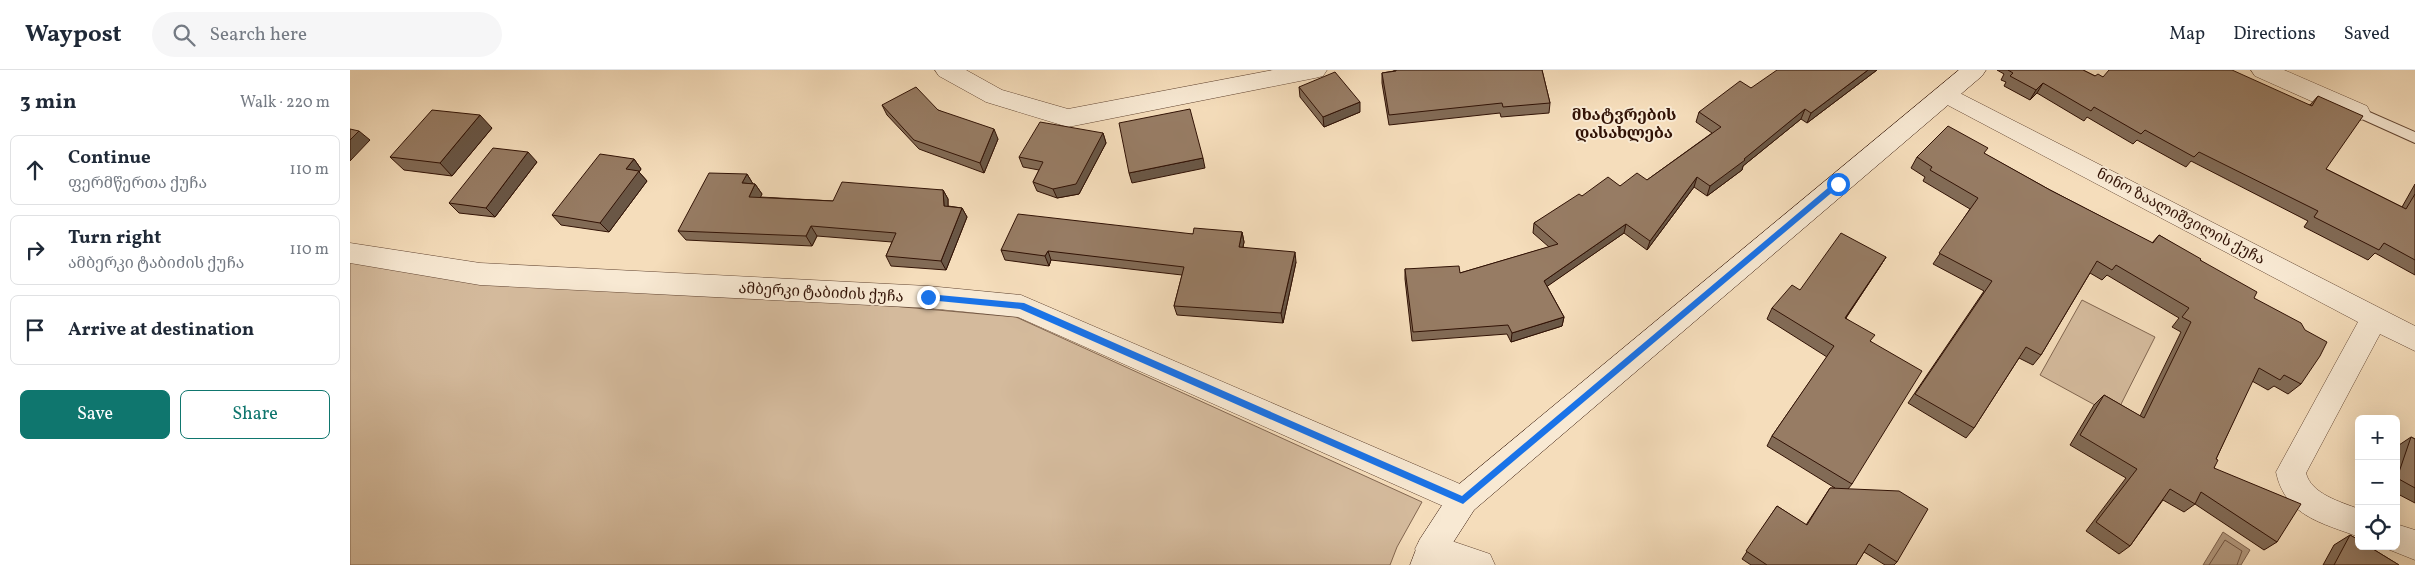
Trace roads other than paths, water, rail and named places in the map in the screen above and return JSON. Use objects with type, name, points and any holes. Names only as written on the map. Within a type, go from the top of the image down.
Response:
[{"type":"street","points":[[947,70],[994,96],[1068,118],[1315,70]]},
{"type":"street","points":[[1479,565],[1428,557],[1463,500],[1974,70]]},
{"type":"street","points":[[2262,70],[2358,112]]},
{"type":"street","name":"ნინო ზაალიშვილის ქუჩა","points":[[1946,94],[2415,339]]},
{"type":"street","name":"ამბერკი ტაბიძის ქუჩა","points":[[350,253],[480,274],[928,297],[1021,306],[1463,500]]},
{"type":"street","points":[[2355,521],[2318,506],[2299,493],[2291,479],[2291,472],[2374,318]]},
{"type":"street","points":[[2400,540],[2415,546]]},
{"type":"lane","points":[[2358,112],[2415,138]]},
{"type":"water","points":[[2223,532],[2250,550],[2241,565],[2203,565]]},
{"type":"district","name":"მხატვრების დასახლება","points":[[1624,123]]}]
